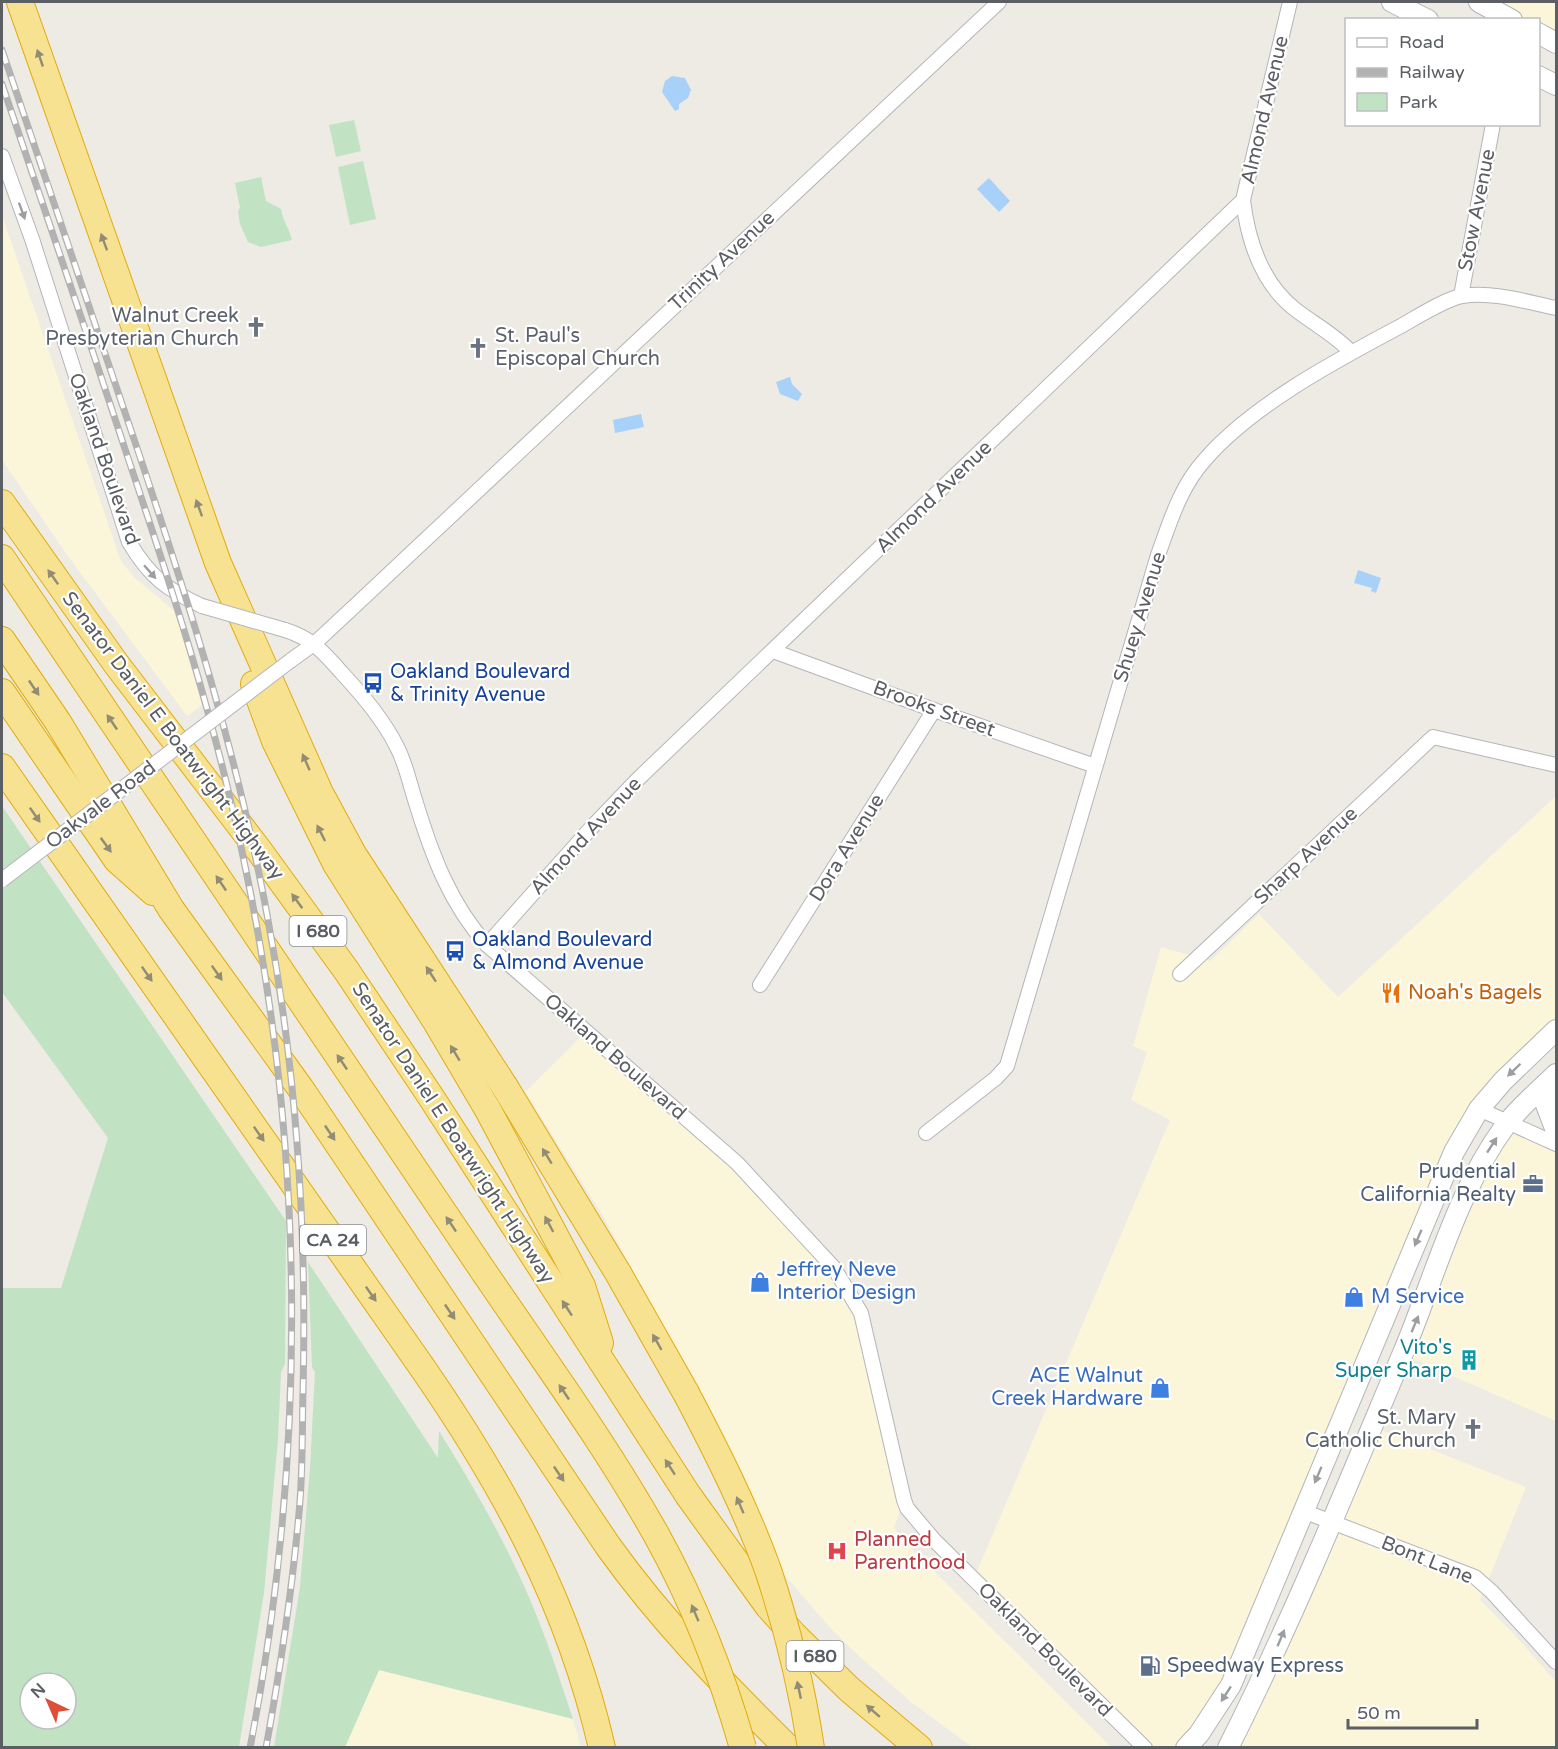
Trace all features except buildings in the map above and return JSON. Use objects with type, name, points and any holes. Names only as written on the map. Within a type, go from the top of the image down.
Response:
[{"type":"highway","points":[[20,2],[218,564],[234,621],[275,741],[336,864],[449,1043],[515,1160],[582,1287],[610,1375]]},
{"type":"highway","name":"Senator Daniel E Boatwright Highway","points":[[2,504],[117,665],[252,840],[346,970],[426,1089],[688,1495],[768,1606],[849,1689],[919,1748]]},
{"type":"highway","points":[[2,558],[620,1474],[658,1538],[692,1606],[707,1640],[743,1748]]},
{"type":"highway","points":[[218,564],[320,793],[353,854],[514,1103],[618,1274],[686,1393],[714,1448],[768,1570],[790,1649],[811,1748]]},
{"type":"highway","points":[[2,640],[58,722],[171,909],[301,1089],[397,1235],[630,1576],[702,1662],[788,1748]]},
{"type":"highway","points":[[2,692],[117,860],[171,909]]},
{"type":"highway","name":"CA 24","points":[[2,767],[424,1370],[486,1464],[518,1522],[554,1598],[579,1669],[602,1748]]},
{"type":"main road","points":[[1392,2],[1424,18]]},
{"type":"main road","points":[[1479,2],[1508,18]]},
{"type":"main road","points":[[1540,34],[1557,43]]},
{"type":"main road","points":[[1540,76],[1557,85]]},
{"type":"main road","points":[[1186,1748],[1199,1734],[1231,1685],[1454,1152],[1479,1109],[1503,1081],[1557,1030]]},
{"type":"main road","points":[[1228,1748],[1268,1669],[1419,1315],[1456,1217],[1479,1168],[1507,1123],[1552,1079]]},
{"type":"main road","points":[[1552,1079],[1545,1102],[1557,1131]]},
{"type":"street","name":"Trinity Avenue","points":[[315,643],[999,2]]},
{"type":"street","name":"Almond Avenue","points":[[487,945],[636,780],[1243,200],[1290,2]]},
{"type":"street","name":"Stow Avenue","points":[[1461,296],[1493,126]]},
{"type":"street","name":"Oakland Boulevard","points":[[2,156],[32,239],[129,542],[140,560],[165,587],[202,606],[296,633],[315,643],[369,704],[398,749],[432,853],[450,895],[465,920],[487,945],[737,1162],[834,1268],[861,1313],[886,1416],[897,1475],[907,1508],[934,1540],[1145,1748]]},
{"type":"street","points":[[1243,200],[1247,229],[1258,263],[1273,285],[1293,308],[1341,342],[1351,352]]},
{"type":"street","name":"Shuey Avenue","points":[[926,1133],[996,1078],[1007,1066],[1158,555],[1182,492],[1198,468],[1230,434],[1270,403],[1351,352],[1461,296],[1492,295],[1557,308]]},
{"type":"street","name":"Oakvale Road","points":[[2,880],[315,643]]},
{"type":"street","name":"Brooks Street","points":[[773,651],[1095,766]]},
{"type":"street","name":"Dora Avenue","points":[[760,985],[934,710]]},
{"type":"street","name":"Sharp Avenue","points":[[1180,975],[1432,737],[1557,765]]},
{"type":"street","points":[[1479,1109],[1557,1144]]},
{"type":"street","name":"Bont Lane","points":[[1303,1511],[1474,1577],[1492,1592],[1557,1662]]},
{"type":"shaded area","points":[[1478,2],[1556,2],[1556,44],[1540,35],[1540,18],[1510,18]]},
{"type":"shaded area","points":[[2,215],[121,561],[134,577],[176,612],[202,705],[187,716],[67,555],[2,460]]},
{"type":"shaded area","points":[[1556,796],[1556,1030],[1479,1109],[1231,1685],[1186,1747],[1145,1747],[977,1571],[1170,1120],[1131,1100],[1147,1052],[1133,1046],[1161,947],[1210,961],[1259,914],[1338,997]]},
{"type":"shaded area","points":[[586,1032],[802,1231],[861,1313],[904,1500],[894,1528],[908,1545],[1111,1747],[972,1747],[911,1702],[860,1657],[834,1632],[776,1565],[697,1389],[603,1216],[525,1092]]},
{"type":"shaded area","points":[[1507,1123],[1556,1144],[1556,1421],[1402,1354]]},
{"type":"shaded area","points":[[1372,1426],[1526,1487],[1480,1600],[1556,1682],[1556,1747],[1228,1748]]},
{"type":"shaded area","points":[[379,1670],[573,1719],[581,1747],[345,1748]]},
{"type":"green space","points":[[354,120],[361,151],[336,157],[329,125]]},
{"type":"green space","points":[[363,161],[376,219],[350,225],[338,167]]},
{"type":"green space","points":[[261,177],[266,201],[281,209],[292,240],[261,247],[248,242],[240,224],[238,212],[240,207],[235,183]]},
{"type":"green space","points":[[2,806],[286,1221],[285,1364],[281,1372],[278,1439],[264,1593],[239,1747],[2,1747],[2,1288],[61,1288],[108,1138],[2,992]]},
{"type":"green space","points":[[308,1262],[438,1458],[439,1431],[468,1479],[521,1579],[551,1653],[573,1719],[379,1670],[345,1747],[274,1747],[300,1587],[310,1468],[315,1372],[312,1367]]},
{"type":"water","points":[[672,76],[685,78],[691,90],[688,98],[679,104],[679,109],[675,111],[662,92],[665,81]]},
{"type":"water","points":[[989,178],[1010,201],[999,212],[977,189]]},
{"type":"water","points":[[790,377],[792,384],[802,394],[798,401],[780,394],[776,382]]},
{"type":"water","points":[[641,414],[644,427],[615,433],[613,420]]},
{"type":"water","points":[[1358,570],[1381,578],[1376,593],[1371,591],[1372,588],[1354,583]]},
{"type":"railway","points":[[2,50],[194,623],[243,800],[278,978],[298,1154],[304,1332],[300,1498],[293,1572],[266,1748]]},
{"type":"railway","points":[[2,84],[145,508],[207,708],[233,810],[264,971],[279,1082],[288,1193],[292,1304],[289,1416],[282,1527],[269,1638],[250,1748]]},
{"type":"place","name":"Walnut Creek Presbyterian Church","points":[[256,327]]},
{"type":"place","name":"St. Paul's Episcopal Church","points":[[478,348]]},
{"type":"place","name":"Oakland Boulevard & Trinity Avenue","points":[[373,683]]},
{"type":"place","name":"Oakland Boulevard & Almond Avenue","points":[[455,951]]},
{"type":"place","name":"Noah's Bagels","points":[[1391,993]]},
{"type":"place","name":"Prudential California Realty","points":[[1533,1184]]},
{"type":"place","name":"Jeffrey Neve Interior Design","points":[[760,1282]]},
{"type":"place","name":"M Service","points":[[1354,1297]]},
{"type":"place","name":"Vito's Super Sharp","points":[[1469,1360]]},
{"type":"place","name":"ACE Walnut Creek Hardware","points":[[1160,1388]]},
{"type":"place","name":"St. Mary Catholic Church","points":[[1473,1429]]},
{"type":"place","name":"Planned Parenthood","points":[[837,1551]]},
{"type":"place","name":"Speedway Express","points":[[1150,1666]]}]
